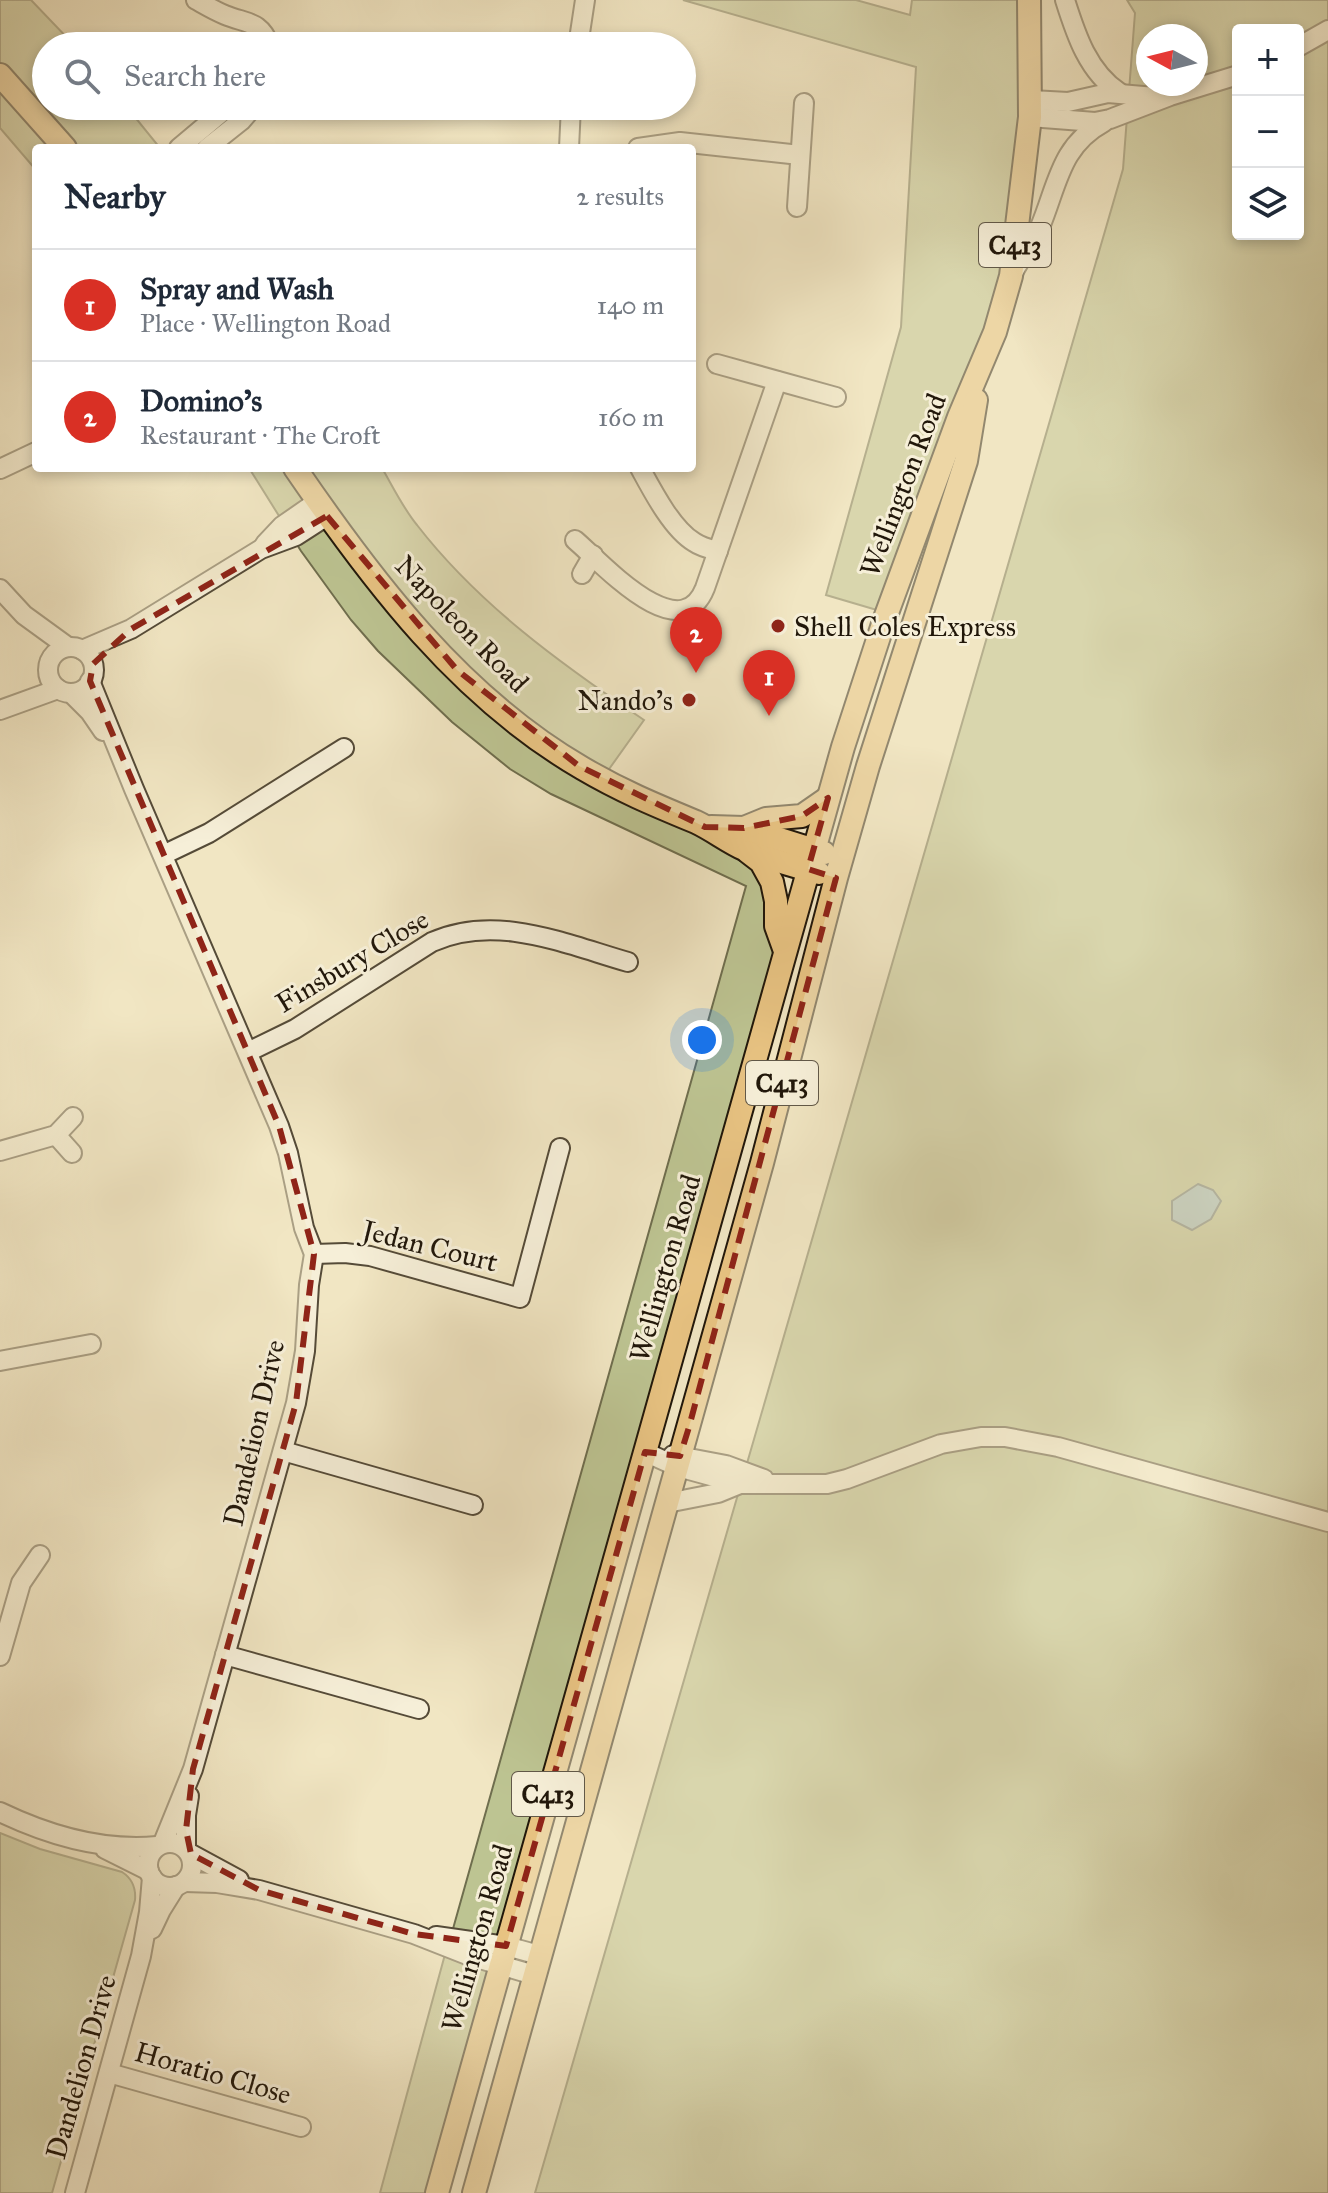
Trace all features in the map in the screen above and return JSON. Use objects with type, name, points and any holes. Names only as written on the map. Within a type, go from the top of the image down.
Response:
[{"type":"main road","name":"Wellington Road","points":[[437,2193],[828,798],[884,621],[959,417],[995,332],[1011,276],[1031,108],[1029,0]]},
{"type":"main road","points":[[0,75],[32,111]]},
{"type":"main road","points":[[40,120],[61,144]]},
{"type":"main road","name":"Wellington Road","points":[[474,2193],[762,1163],[838,868],[966,461],[981,369]]},
{"type":"main road","name":"Napoleon Road","points":[[298,472],[403,613],[457,670],[509,716],[567,758],[616,787],[668,812],[705,827],[838,868]]},
{"type":"main road","points":[[785,951],[776,926],[772,882],[744,838],[766,819],[802,816],[828,798]]},
{"type":"street","points":[[196,0],[226,16],[244,32]]},
{"type":"street","points":[[580,32],[585,0]]},
{"type":"street","points":[[1065,0],[1089,61],[1101,78],[1120,93]]},
{"type":"street","points":[[226,16],[248,21],[263,32]]},
{"type":"street","points":[[1304,44],[1328,30]]},
{"type":"street","points":[[1208,84],[1232,77]]},
{"type":"street","points":[[1031,108],[1095,94],[1136,95]]},
{"type":"street","points":[[1142,96],[1170,96]]},
{"type":"street","points":[[1011,276],[1039,229],[1068,154],[1093,128],[1170,96]]},
{"type":"street","points":[[797,207],[804,103]]},
{"type":"street","points":[[1031,108],[1045,117],[1085,122],[1110,119]]},
{"type":"street","points":[[207,141],[220,120]]},
{"type":"street","points":[[207,141],[233,120]]},
{"type":"street","points":[[569,144],[570,120]]},
{"type":"street","points":[[666,144],[680,142],[800,155]]},
{"type":"street","points":[[717,364],[836,397]]},
{"type":"street","points":[[575,540],[618,579],[662,609],[676,611],[694,604],[703,594],[777,381]]},
{"type":"street","points":[[0,469],[32,454]]},
{"type":"street","points":[[642,472],[657,498],[686,536],[718,551]]},
{"type":"street","points":[[83,661],[261,549],[282,526],[322,508]]},
{"type":"street","points":[[582,574],[593,555]]},
{"type":"street","name":"Dandelion Drive","points":[[0,589],[24,615],[83,661],[288,1153],[304,1228],[314,1254],[301,1376],[283,1451],[193,1769],[186,1815],[188,1852]]},
{"type":"street","name":"Dandelion Drive","points":[[24,615],[57,680],[90,712],[121,756]]},
{"type":"street","points":[[57,680],[56,652],[83,661]]},
{"type":"street","points":[[57,680],[82,690],[83,661]]},
{"type":"street","points":[[6,708],[57,680]]},
{"type":"street","points":[[163,855],[209,833],[344,748]]},
{"type":"street","name":"Finsbury Close","points":[[248,1052],[295,1029],[432,942],[455,934],[498,929],[519,932],[628,962]]},
{"type":"street","points":[[0,1151],[56,1135],[73,1117]]},
{"type":"street","points":[[56,1135],[72,1153]]},
{"type":"street","name":"Jedan Court","points":[[314,1254],[370,1256],[520,1298],[560,1148]]},
{"type":"street","points":[[0,1361],[91,1344]]},
{"type":"street","points":[[667,1503],[718,1493],[740,1484],[827,1484],[941,1444],[981,1437],[1005,1437],[1058,1447],[1328,1522]]},
{"type":"street","points":[[283,1451],[473,1505]]},
{"type":"street","points":[[645,1452],[740,1484]]},
{"type":"street","points":[[679,1461],[726,1465],[774,1483]]},
{"type":"street","points":[[0,1656],[21,1583],[40,1555]]},
{"type":"street","points":[[225,1655],[419,1709]]},
{"type":"street","name":"Dandelion Drive","points":[[160,1844],[193,1769]]},
{"type":"street","points":[[0,1812],[42,1829],[93,1843],[136,1848],[176,1843],[220,1872],[259,1890]]},
{"type":"street","points":[[93,1843],[150,1874],[164,1886],[217,1883],[259,1890],[414,1934],[470,1956],[504,1955],[537,1965]]},
{"type":"street","points":[[150,1874],[148,1861],[160,1844]]},
{"type":"street","points":[[180,1884],[192,1866],[188,1852]]},
{"type":"street","name":"Dandelion Drive","points":[[75,2193],[141,1956],[149,1912],[150,1874]]},
{"type":"street","name":"Dandelion Drive","points":[[141,1956],[161,1910],[180,1884]]},
{"type":"street","name":"Horatio Close","points":[[109,2073],[301,2127]]},
{"type":"highlighted area","points":[[327,516],[457,670],[579,766],[705,827],[744,828],[802,816],[828,798],[808,869],[836,878],[689,1427],[680,1456],[645,1452],[506,1946],[414,1934],[259,1890],[191,1854],[186,1830],[193,1769],[296,1403],[314,1254],[279,1126],[90,681],[93,664],[131,629]]},
{"type":"green space","points":[[0,0],[31,0],[62,32],[32,32],[32,120],[137,120],[157,144],[32,144],[32,165],[0,128]]},
{"type":"green space","points":[[683,0],[856,0],[910,15],[912,0],[1029,0],[1011,276],[887,613],[826,595],[901,327],[916,67]]},
{"type":"green space","points":[[1127,0],[1328,0],[1328,2193],[535,2193],[1123,169],[1135,13]]},
{"type":"green space","points":[[252,472],[384,472],[403,505],[441,554],[494,607],[552,655],[644,720],[602,779],[761,862],[785,951],[506,1946],[449,1943],[746,886],[551,794],[510,769],[452,722],[378,651],[351,620],[301,551]]},
{"type":"green space","points":[[0,1833],[40,1849],[122,1872],[131,1881],[135,1892],[52,2193],[0,2193]]},
{"type":"green space","points":[[447,1947],[501,1964],[437,2193],[380,2193]]},
{"type":"water","points":[[1198,1184],[1213,1190],[1221,1201],[1211,1219],[1192,1230],[1172,1220],[1172,1201]]},
{"type":"place","name":"Shell Coles Express","points":[[778,626]]},
{"type":"place","name":"Domino's","points":[[696,673]]},
{"type":"place","name":"Nando's","points":[[689,700]]},
{"type":"place","name":"Spray and Wash","points":[[769,716]]}]
